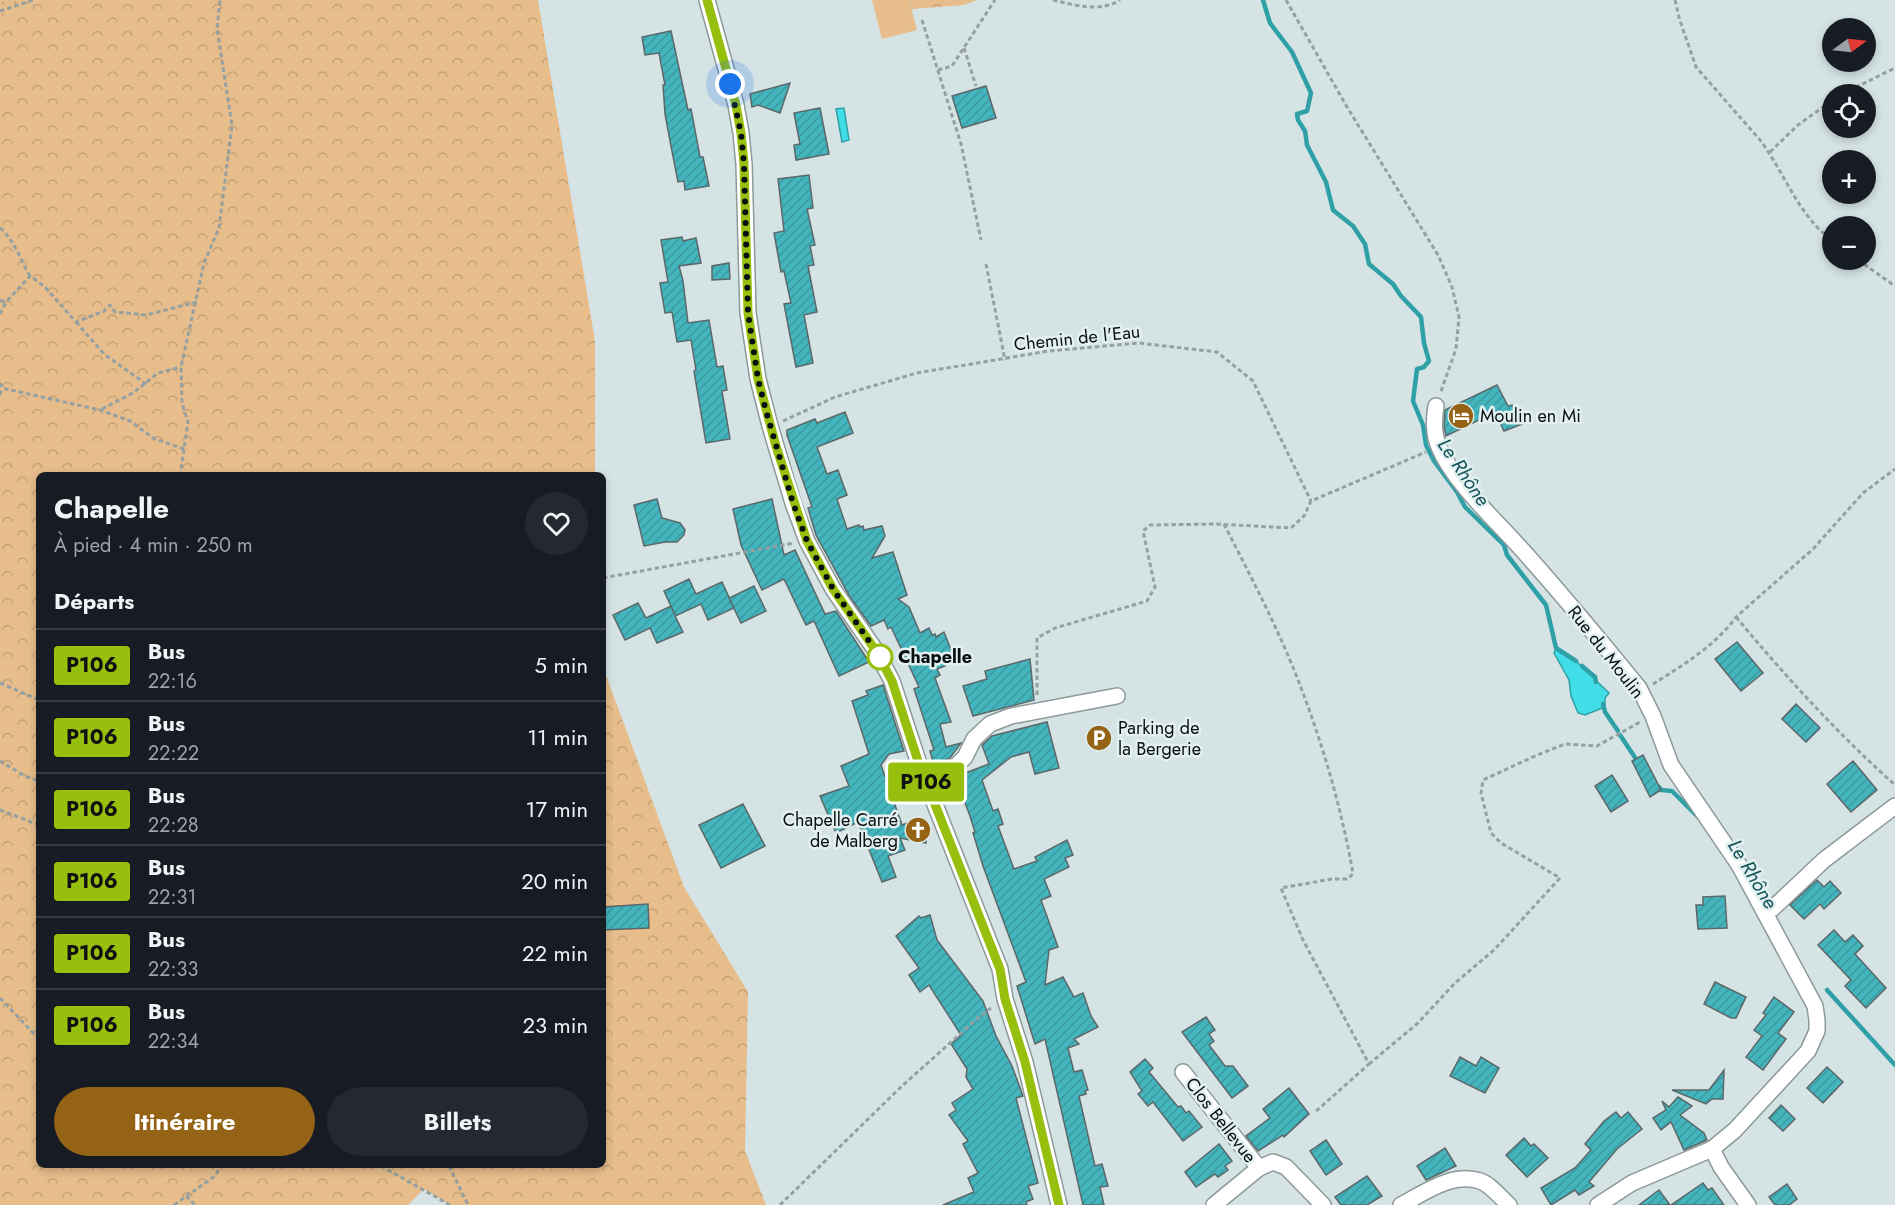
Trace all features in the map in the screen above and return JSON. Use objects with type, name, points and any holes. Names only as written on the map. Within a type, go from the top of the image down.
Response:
[{"type":"street","points":[[706,0],[736,105],[741,133],[748,313],[758,379],[770,426],[807,541],[833,589],[887,670],[925,780],[1000,969],[1005,999],[1025,1062],[1059,1205]]},
{"type":"street","name":"Rue du Moulin","points":[[1436,406],[1434,425],[1438,446],[1449,465],[1486,513],[1522,550],[1639,688],[1653,716],[1671,765],[1739,865],[1815,1006],[1817,1031],[1808,1051],[1735,1130],[1712,1149],[1632,1183],[1598,1205]]},
{"type":"street","points":[[925,780],[956,766],[965,757],[974,739],[990,724],[1011,716],[1117,696]]},
{"type":"street","points":[[1765,913],[1824,860],[1895,806]]},
{"type":"street","name":"Clos Bellevue","points":[[1183,1072],[1259,1168]]},
{"type":"street","points":[[1712,1149],[1721,1167],[1748,1205]]},
{"type":"street","points":[[1214,1205],[1259,1168],[1273,1162],[1286,1167],[1323,1205]]},
{"type":"street","points":[[1401,1205],[1446,1181],[1464,1178],[1482,1181],[1509,1205]]},
{"type":"path","points":[[0,11],[33,0]]},
{"type":"path","points":[[181,472],[188,422],[182,403],[181,367],[204,263],[219,228],[232,125],[217,28],[220,0]]},
{"type":"path","points":[[938,70],[952,66],[995,0]]},
{"type":"path","points":[[1053,0],[1102,8],[1120,0]]},
{"type":"path","points":[[1286,0],[1347,107],[1438,255],[1452,286],[1459,317],[1456,349],[1436,406]]},
{"type":"path","points":[[1675,0],[1696,67],[1770,153],[1794,196],[1822,234]]},
{"type":"path","points":[[922,20],[961,144],[981,240]]},
{"type":"path","points":[[964,48],[976,86]]},
{"type":"path","points":[[1862,84],[1895,68]]},
{"type":"path","points":[[1770,153],[1798,125],[1822,108]]},
{"type":"path","points":[[0,228],[10,237],[30,276],[44,286],[104,354],[146,384]]},
{"type":"path","points":[[986,264],[1005,360]]},
{"type":"path","points":[[1872,270],[1895,286]]},
{"type":"path","points":[[0,314],[7,301],[30,276]]},
{"type":"path","points":[[0,301],[7,301]]},
{"type":"path","points":[[76,322],[104,311],[110,305],[115,312],[146,315],[197,302]]},
{"type":"path","name":"Chemin de l'Eau","points":[[770,426],[835,397],[917,373],[1048,351],[1139,343],[1217,352],[1253,381],[1311,501]]},
{"type":"path","points":[[100,410],[124,399],[158,373],[181,367]]},
{"type":"path","points":[[0,383],[2,388],[0,395]]},
{"type":"path","points":[[2,388],[100,410],[130,421],[153,438],[184,449]]},
{"type":"path","points":[[1040,710],[1035,673],[1037,638],[1055,628],[1147,601],[1155,587],[1143,531],[1150,525],[1224,524],[1291,528],[1304,516],[1311,501],[1438,446]]},
{"type":"path","points":[[1639,688],[1654,684],[1703,649],[1813,549],[1863,493],[1895,470]]},
{"type":"path","points":[[1224,524],[1300,685],[1341,811],[1353,874],[1347,879],[1332,879],[1281,888],[1303,940],[1369,1064]]},
{"type":"path","points":[[606,577],[807,541]]},
{"type":"path","points":[[1736,617],[1788,679],[1854,748],[1895,785]]},
{"type":"path","points":[[0,683],[36,699]]},
{"type":"path","points":[[1314,1113],[1418,1023],[1455,983],[1494,950],[1560,878],[1501,843],[1491,832],[1481,793],[1483,780],[1565,744],[1597,746],[1653,716]]},
{"type":"path","points":[[0,761],[36,780]]},
{"type":"path","points":[[0,810],[36,824]]},
{"type":"path","points":[[0,998],[36,1036]]},
{"type":"path","points":[[780,1205],[903,1085],[979,1017],[1005,999]]},
{"type":"path","points":[[174,1205],[215,1176],[220,1168]]},
{"type":"path","points":[[385,1168],[450,1205]]},
{"type":"path","points":[[450,1168],[468,1205]]},
{"type":"path","points":[[186,1196],[195,1205]]},
{"type":"green space","points":[[0,0],[37,0],[0,17]]},
{"type":"green space","points":[[37,0],[538,0],[595,341],[595,472],[36,472],[36,1168],[606,1168],[606,675],[684,887],[748,992],[745,1151],[766,1205],[450,1205],[424,1189],[408,1205],[0,1205],[0,17]]},
{"type":"green space","points":[[872,0],[909,0],[917,30],[882,39]]},
{"type":"green space","points":[[909,0],[977,0],[964,5],[912,9]]},
{"type":"water","points":[[844,108],[849,140],[842,142],[836,109]]},
{"type":"water","points":[[1556,648],[1575,660],[1609,693],[1605,698],[1605,707],[1585,715],[1578,713],[1571,696],[1569,680],[1554,653]]},
{"type":"building","points":[[671,31],[688,110],[691,109],[700,157],[703,157],[709,186],[685,190],[684,181],[678,182],[671,146],[665,114],[663,85],[665,85],[659,53],[645,55],[642,37]]},
{"type":"building","points":[[790,83],[780,113],[758,105],[752,107],[750,94]]},
{"type":"building","points":[[986,86],[996,118],[962,128],[952,96]]},
{"type":"building","points":[[820,108],[829,154],[796,160],[794,145],[800,144],[794,113]]},
{"type":"building","points":[[809,175],[813,208],[807,209],[815,245],[810,246],[814,265],[808,266],[817,312],[804,315],[813,363],[796,367],[784,304],[791,303],[784,271],[781,272],[774,233],[784,231],[778,179]]},
{"type":"building","points":[[682,237],[683,241],[696,238],[701,263],[679,266],[688,323],[709,320],[717,367],[723,366],[727,390],[722,391],[730,439],[706,443],[691,340],[677,342],[672,312],[665,313],[660,283],[668,282],[661,240]]},
{"type":"building","points":[[729,263],[730,279],[712,280],[712,266]]},
{"type":"building","points":[[1497,385],[1508,406],[1512,405],[1522,424],[1504,431],[1495,412],[1446,436],[1445,410]]},
{"type":"building","points":[[845,412],[853,433],[817,447],[827,474],[838,470],[847,495],[837,499],[847,529],[859,525],[863,526],[864,530],[882,526],[885,536],[872,558],[893,552],[907,595],[898,599],[909,607],[920,633],[929,628],[932,635],[935,634],[936,637],[944,632],[952,652],[941,656],[945,666],[937,669],[940,675],[935,678],[951,722],[940,724],[946,747],[961,743],[950,758],[934,765],[930,751],[934,750],[914,689],[919,687],[891,627],[888,629],[884,620],[871,626],[850,597],[816,535],[808,508],[812,507],[787,435],[787,430],[815,419],[817,423]]},
{"type":"building","points":[[657,499],[662,518],[680,523],[685,530],[684,535],[677,542],[644,546],[634,505]]},
{"type":"building","points":[[772,499],[784,555],[795,550],[825,614],[836,611],[869,662],[839,676],[814,621],[806,625],[784,579],[762,590],[741,545],[733,509]]},
{"type":"building","points":[[689,579],[696,594],[722,582],[734,608],[708,620],[701,604],[675,616],[683,632],[657,643],[650,628],[625,640],[613,615],[638,603],[646,618],[671,606],[664,591]]},
{"type":"building","points":[[754,586],[766,611],[741,623],[729,598]]},
{"type":"building","points":[[1737,642],[1763,673],[1741,691],[1715,659]]},
{"type":"building","points":[[1030,659],[1034,700],[973,716],[963,686],[987,679],[985,671]]},
{"type":"building","points":[[883,685],[904,751],[889,754],[881,765],[902,825],[919,819],[926,831],[926,843],[900,838],[905,850],[888,856],[896,877],[882,882],[858,822],[836,833],[820,796],[849,786],[841,766],[869,754],[852,701],[868,695],[866,691]]},
{"type":"building","points":[[1796,704],[1820,728],[1806,742],[1782,719]]},
{"type":"building","points":[[1047,722],[1059,768],[1035,774],[1029,752],[1011,757],[982,780],[993,811],[998,809],[1003,824],[998,826],[1014,869],[1037,861],[1035,857],[1067,840],[1073,855],[1065,858],[1069,867],[1044,879],[1051,896],[1041,900],[1058,947],[1049,950],[1045,985],[1063,977],[1074,997],[1083,993],[1091,1016],[1098,1027],[1074,1039],[1079,1044],[1068,1048],[1074,1072],[1082,1070],[1088,1090],[1085,1091],[1086,1094],[1079,1096],[1095,1166],[1102,1164],[1108,1186],[1100,1187],[1104,1205],[1083,1205],[1045,1039],[1035,1044],[1017,986],[1026,982],[983,866],[970,816],[955,777],[989,764],[982,745],[992,736]]},
{"type":"building","points":[[1643,755],[1661,790],[1650,797],[1632,761]]},
{"type":"building","points":[[1853,761],[1877,790],[1851,812],[1827,784]]},
{"type":"building","points":[[1612,775],[1628,801],[1611,812],[1595,786]]},
{"type":"building","points":[[743,804],[765,846],[721,868],[699,825]]},
{"type":"building","points":[[1817,880],[1824,887],[1830,881],[1841,893],[1824,909],[1820,904],[1804,919],[1790,905]]},
{"type":"building","points":[[1725,896],[1727,928],[1698,929],[1696,905],[1703,905],[1703,897]]},
{"type":"building","points":[[648,904],[649,928],[606,930],[606,907]]},
{"type":"building","points":[[930,915],[937,940],[983,1001],[1023,1096],[1016,1098],[1038,1183],[1028,1186],[1033,1199],[1026,1202],[1027,1205],[943,1205],[974,1192],[968,1178],[978,1173],[963,1144],[968,1141],[949,1115],[956,1110],[952,1103],[973,1089],[966,1077],[967,1069],[951,1044],[961,1035],[929,985],[920,992],[909,975],[919,968],[896,936],[919,916],[921,918]]},
{"type":"building","points":[[1834,930],[1845,942],[1853,935],[1863,946],[1855,954],[1886,988],[1866,1008],[1845,986],[1851,980],[1818,945]]},
{"type":"building","points":[[1715,982],[1746,997],[1736,1018],[1731,1018],[1704,1004]]},
{"type":"building","points":[[1774,997],[1794,1012],[1778,1033],[1786,1039],[1763,1070],[1746,1057],[1762,1036],[1754,1030],[1766,1015],[1763,1013]]},
{"type":"building","points":[[1206,1017],[1215,1030],[1209,1034],[1214,1041],[1209,1045],[1225,1066],[1233,1066],[1248,1086],[1232,1098],[1182,1032]]},
{"type":"building","points":[[1460,1057],[1476,1066],[1481,1057],[1499,1068],[1485,1093],[1450,1076]]},
{"type":"building","points":[[1145,1059],[1153,1068],[1149,1072],[1178,1107],[1181,1106],[1186,1113],[1189,1111],[1202,1127],[1183,1141],[1153,1102],[1148,1106],[1138,1094],[1142,1091],[1130,1072]]},
{"type":"building","points":[[1827,1067],[1843,1082],[1823,1103],[1807,1088]]},
{"type":"building","points":[[1724,1070],[1723,1099],[1712,1099],[1706,1104],[1672,1090],[1709,1090]]},
{"type":"building","points":[[1289,1088],[1309,1114],[1284,1137],[1283,1135],[1258,1151],[1246,1136],[1270,1118],[1263,1109]]},
{"type":"building","points":[[1678,1097],[1692,1106],[1680,1115],[1704,1133],[1707,1140],[1684,1150],[1671,1122],[1661,1130],[1653,1118],[1666,1110],[1662,1101],[1669,1107]]},
{"type":"building","points":[[1781,1105],[1795,1119],[1783,1131],[1769,1118]]},
{"type":"building","points":[[1616,1112],[1621,1118],[1628,1112],[1642,1129],[1617,1149],[1589,1182],[1594,1186],[1579,1195],[1575,1190],[1551,1205],[1541,1188],[1575,1168],[1591,1150],[1585,1144],[1604,1121]]},
{"type":"building","points":[[1524,1138],[1548,1158],[1527,1177],[1506,1155]]},
{"type":"building","points":[[1326,1140],[1342,1164],[1326,1175],[1310,1151]]},
{"type":"building","points":[[1219,1144],[1232,1161],[1225,1166],[1228,1170],[1218,1177],[1215,1174],[1196,1187],[1185,1172]]},
{"type":"building","points":[[1445,1148],[1456,1166],[1426,1180],[1417,1166]]},
{"type":"building","points":[[1367,1176],[1382,1196],[1367,1205],[1341,1205],[1335,1197]]},
{"type":"building","points":[[1703,1183],[1708,1190],[1712,1188],[1724,1205],[1671,1205]]},
{"type":"building","points":[[1787,1184],[1797,1199],[1789,1205],[1775,1205],[1769,1197]]},
{"type":"building","points":[[1659,1190],[1670,1205],[1639,1205]]},
{"type":"waterway","name":"Le Rhône","points":[[1263,0],[1270,23],[1292,52],[1311,93],[1307,111],[1297,114],[1298,120],[1305,131],[1307,145],[1326,182],[1333,210],[1353,226],[1365,244],[1369,264],[1393,284],[1421,317],[1429,361],[1424,367],[1417,369],[1413,401],[1423,425],[1426,445],[1465,507],[1504,545],[1507,555],[1546,605],[1556,648],[1576,661]]},
{"type":"waterway","name":"Le Rhône","points":[[1582,666],[1595,677],[1596,682]]},
{"type":"waterway","name":"Le Rhône","points":[[1603,704],[1605,712],[1618,731]]},
{"type":"waterway","name":"Le Rhône","points":[[1620,735],[1638,762]]},
{"type":"waterway","name":"Le Rhône","points":[[1659,787],[1661,790],[1672,791],[1697,816]]},
{"type":"waterway","name":"Le Rhône","points":[[1827,990],[1895,1065]]},
{"type":"bus line","name":"P106","points":[[707,0],[736,105],[741,133],[748,313],[758,379],[770,426],[807,541],[833,589],[876,651],[892,681],[919,764],[1000,969],[1005,999],[1025,1062],[1059,1205]]},
{"type":"place","name":"Moulin en Mi","points":[[1461,416]]},
{"type":"place","name":"Chapelle","points":[[880,657]]},
{"type":"place","name":"Parking de la Bergerie","points":[[1099,738]]},
{"type":"place","name":"Chapelle Carré de Malberg","points":[[918,830]]},
{"type":"route","points":[[730,84],[741,133],[744,164],[748,313],[758,379],[766,411],[793,503],[807,541],[833,589],[880,657]]}]
